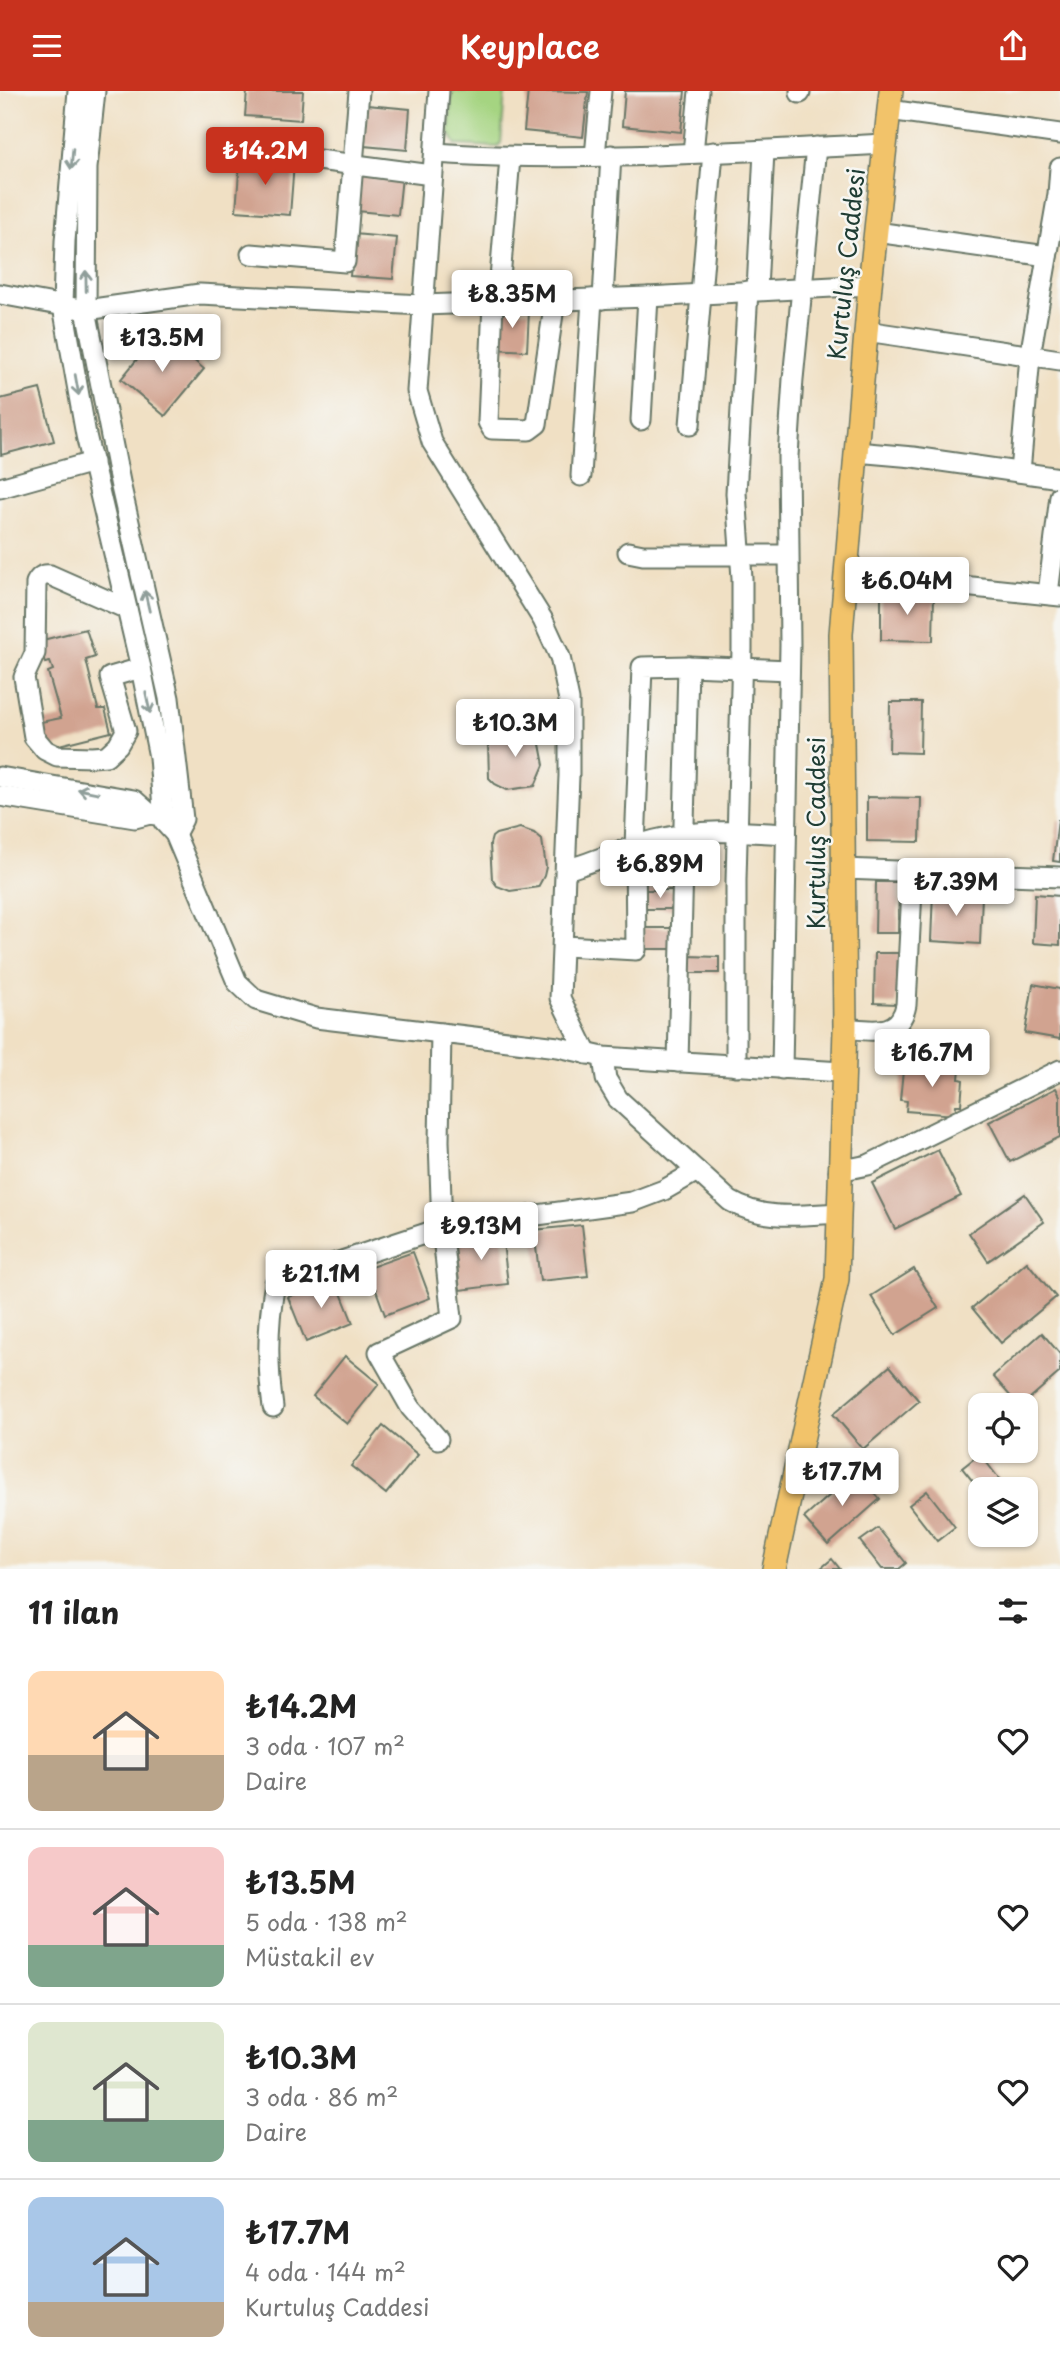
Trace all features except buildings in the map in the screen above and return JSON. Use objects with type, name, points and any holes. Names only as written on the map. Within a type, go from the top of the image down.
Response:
[{"type":"main road","name":"Kurtuluş Caddesi","points":[[774,1569],[838,1279],[845,1028],[841,634],[870,285],[890,101]]},
{"type":"street","points":[[78,91],[65,241],[64,306],[93,462],[159,757],[157,815]]},
{"type":"street","points":[[95,91],[87,168],[86,310],[121,487],[169,698],[179,827],[237,982],[256,1000],[316,1018],[558,1047],[595,1056],[842,1072]]},
{"type":"street","points":[[251,254],[345,262],[359,91]]},
{"type":"street","points":[[439,91],[417,391],[432,442],[542,619],[560,657],[569,700],[561,998],[618,1099],[720,1194],[750,1211],[778,1216],[839,1213]]},
{"type":"street","points":[[581,476],[598,299],[603,155],[601,91]]},
{"type":"street","points":[[693,153],[699,91]]},
{"type":"street","points":[[890,101],[1060,134]]},
{"type":"street","points":[[435,153],[510,158],[764,151],[886,144]]},
{"type":"street","points":[[782,1069],[789,670],[789,431],[816,147]]},
{"type":"street","points":[[736,1066],[742,578],[736,493],[764,151]]},
{"type":"street","points":[[690,425],[713,152]]},
{"type":"street","points":[[303,158],[432,175]]},
{"type":"street","points":[[510,158],[495,302],[488,422],[492,429],[529,430],[537,424],[555,300]]},
{"type":"street","points":[[1020,472],[1030,356],[1052,250],[1060,168]]},
{"type":"street","points":[[876,232],[1052,250]]},
{"type":"street","points":[[0,294],[86,310],[200,294],[423,305],[870,285]]},
{"type":"street","points":[[641,420],[648,297]]},
{"type":"street","points":[[866,331],[1060,360]]},
{"type":"street","points":[[856,452],[1060,478]]},
{"type":"street","points":[[0,488],[93,462]]},
{"type":"street","points":[[846,573],[1054,595],[1060,496]]},
{"type":"street","points":[[628,552],[643,555],[788,555]]},
{"type":"street","points":[[127,609],[50,575],[40,577],[36,583],[36,653],[24,677],[34,737],[45,750],[63,757],[106,755],[118,745],[126,731],[110,677],[141,668]]},
{"type":"street","points":[[678,1062],[688,666]]},
{"type":"street","points":[[564,946],[636,950],[635,846],[642,667],[789,670]]},
{"type":"street","points":[[0,777],[134,800],[164,822],[179,827]]},
{"type":"street","points":[[0,796],[135,818],[157,815]]},
{"type":"street","points":[[566,870],[635,846],[685,834],[737,830],[786,834]]},
{"type":"street","points":[[843,869],[1060,877]]},
{"type":"street","points":[[845,1028],[885,1031],[895,1026],[903,1017],[906,1005],[913,871]]},
{"type":"street","points":[[438,1439],[411,1408],[379,1352],[452,1318],[442,1228],[439,1142],[440,1033]]},
{"type":"street","points":[[839,1171],[868,1165],[1060,1070]]},
{"type":"street","points":[[273,1407],[268,1332],[275,1283],[442,1228],[632,1202],[664,1190],[697,1171]]},
{"type":"green space","points":[[452,91],[505,91],[501,143],[497,147],[456,145],[449,132]]}]
